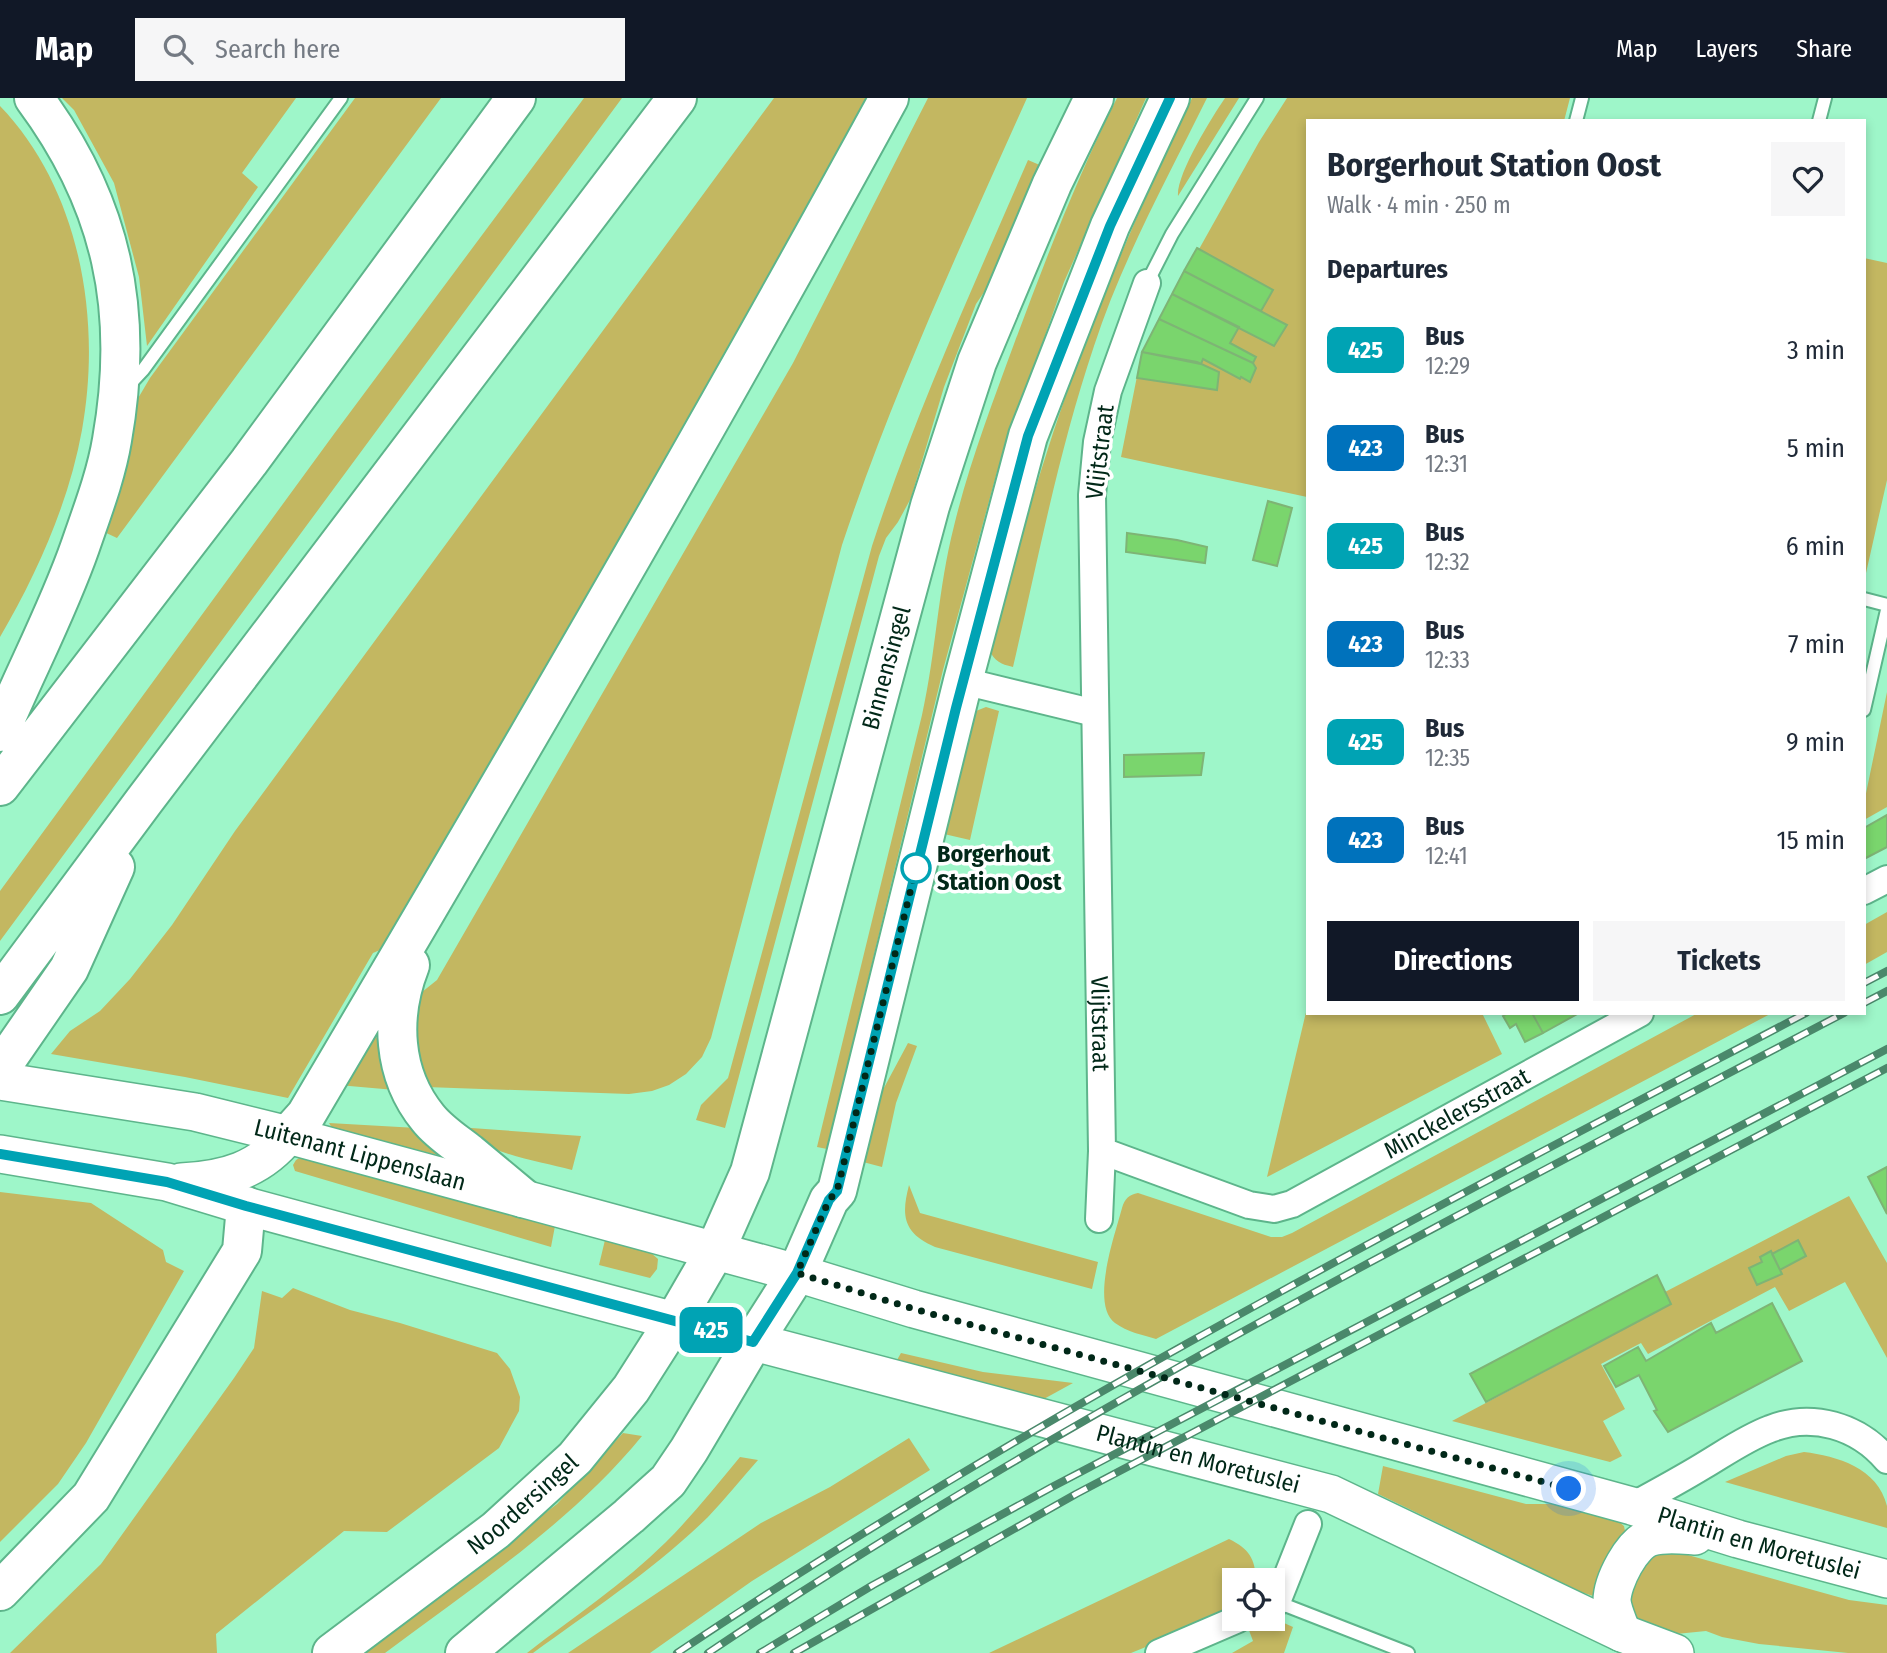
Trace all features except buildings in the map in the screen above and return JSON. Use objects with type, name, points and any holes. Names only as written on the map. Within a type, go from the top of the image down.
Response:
[{"type":"main road","points":[[0,732],[80,548],[112,441],[122,351],[119,300],[111,255],[97,210],[80,169],[58,130],[34,98]]},
{"type":"main road","points":[[0,786],[249,462],[516,98]]},
{"type":"main road","points":[[0,995],[677,98]]},
{"type":"main road","points":[[246,1188],[267,1157],[306,1115],[758,339],[889,98]]},
{"type":"main road","name":"Binnensingel","points":[[675,1320],[715,1251],[750,1172],[930,506],[973,375],[1052,184],[1094,98]]},
{"type":"main road","points":[[474,1648],[668,1481],[690,1450],[797,1273],[829,1200],[837,1191],[963,681],[1028,436],[1110,226],[1170,98]]},
{"type":"main road","points":[[0,1069],[69,969],[144,801]]},
{"type":"main road","points":[[454,864],[408,968],[401,993],[396,1037],[400,1060],[412,1093],[429,1119],[523,1198]]},
{"type":"main road","name":"Luitenant Lippenslaan","points":[[0,1081],[179,1109],[288,1135],[715,1251]]},
{"type":"main road","points":[[0,1591],[91,1497],[242,1251],[246,1188],[237,1148],[223,1130],[179,1109]]},
{"type":"main road","points":[[0,1154],[167,1182],[246,1188],[675,1320]]},
{"type":"main road","name":"Plantin en Moretuslei","points":[[715,1251],[914,1309],[1632,1506],[1738,1539],[1887,1579]]},
{"type":"main road","name":"Plantin en Moretuslei","points":[[675,1320],[1331,1494],[1618,1643],[1675,1653]]},
{"type":"main road","name":"Noordersingel","points":[[332,1653],[496,1530],[575,1458],[631,1390],[675,1320]]},
{"type":"main road","points":[[1618,1643],[1613,1608],[1614,1586],[1633,1548],[1643,1540],[1667,1535],[1738,1539]]},
{"type":"street","name":"Vlijtstraat","points":[[1099,1219],[1102,1151],[1092,495],[1108,391],[1147,283]]},
{"type":"street","points":[[963,681],[1095,713]]},
{"type":"street","points":[[1866,890],[1887,879]]},
{"type":"street","name":"Minckelersstraat","points":[[1102,1151],[1249,1205],[1274,1209],[1292,1204],[1636,1015]]},
{"type":"street","name":"Plantin en Moretuslei","points":[[1632,1506],[1751,1438],[1772,1428],[1794,1423],[1817,1421],[1837,1426],[1858,1435],[1887,1460]]},
{"type":"street","points":[[1285,1579],[1308,1524]]},
{"type":"street","points":[[1159,1653],[1222,1626]]},
{"type":"lane","points":[[118,396],[143,370],[341,98]]},
{"type":"lane","points":[[1147,283],[1172,234],[1257,98]]},
{"type":"lane","points":[[1577,119],[1582,98]]},
{"type":"lane","points":[[1820,119],[1825,98]]},
{"type":"lane","points":[[1866,600],[1887,608],[1866,701]]},
{"type":"lane","points":[[1285,1607],[1408,1653]]},
{"type":"shaded area","points":[[62,98],[296,98],[242,173],[258,187],[147,346],[139,277],[114,183],[74,110]]},
{"type":"shaded area","points":[[355,98],[441,98],[117,538],[102,531],[137,400],[150,378]]},
{"type":"shaded area","points":[[584,98],[622,98],[0,941],[0,891]]},
{"type":"shaded area","points":[[774,98],[869,98],[389,946],[373,953],[288,1098],[51,1054],[70,1031],[100,1011],[130,979],[172,925],[235,831]]},
{"type":"shaded area","points":[[928,98],[1027,98],[906,375],[842,545],[711,1038],[702,1057],[686,1074],[669,1085],[652,1091],[629,1094],[426,1087],[413,1045],[417,996],[437,980],[793,363]]},
{"type":"shaded area","points":[[1117,98],[1146,98],[1064,282],[997,472],[943,670],[827,1149],[817,1147],[922,715],[944,573],[960,503],[989,412],[1038,282],[1075,189]]},
{"type":"shaded area","points":[[1192,98],[1207,98],[1118,282],[1081,385],[1040,545],[1013,667],[1005,665],[989,650],[1031,502],[1055,429],[1080,356],[1120,258]]},
{"type":"shaded area","points":[[1225,98],[1239,98],[1178,196],[1189,161]]},
{"type":"shaded area","points":[[1287,98],[1570,98],[1565,119],[1306,119],[1306,497],[1121,457],[1142,351],[1259,142]]},
{"type":"shaded area","points":[[0,106],[27,139],[49,176],[66,216],[86,301],[89,344],[88,388],[82,430],[69,484],[39,563],[0,637]]},
{"type":"shaded area","points":[[1028,160],[1042,166],[995,276],[976,304],[944,387],[911,498],[886,538],[879,556],[725,1128],[696,1120],[701,1105],[728,1078],[872,546],[946,351]]},
{"type":"shaded area","points":[[1866,258],[1887,263],[1887,480],[1866,573]]},
{"type":"shaded area","points":[[1887,692],[1887,807],[1866,819],[1866,793]]},
{"type":"shaded area","points":[[986,707],[999,711],[970,840],[944,834],[972,718],[976,711]]},
{"type":"shaded area","points":[[1887,912],[1887,952],[1866,964],[1866,924]]},
{"type":"shaded area","points":[[1306,1012],[1306,1015],[1483,1015],[1502,1054],[1267,1177]]},
{"type":"shaded area","points":[[1694,1015],[1768,1015],[1156,1339],[1125,1329],[1115,1323],[1108,1314],[1104,1285],[1106,1268],[1123,1205],[1132,1195],[1138,1193],[1271,1237],[1292,1233]]},
{"type":"shaded area","points":[[374,1030],[395,1090],[338,1085]]},
{"type":"shaded area","points":[[908,1043],[917,1046],[896,1103],[882,1167],[863,1162],[878,1099]]},
{"type":"shaded area","points":[[329,1123],[417,1128],[442,1154],[441,1156],[332,1128]]},
{"type":"shaded area","points":[[457,1127],[581,1136],[572,1170],[496,1150]]},
{"type":"shaded area","points":[[301,1157],[555,1226],[551,1247],[295,1171],[293,1165]]},
{"type":"shaded area","points":[[909,1185],[920,1213],[1098,1262],[1092,1289],[924,1242],[911,1229],[905,1215]]},
{"type":"shaded area","points":[[0,1192],[91,1203],[163,1250],[166,1262],[184,1271],[86,1443],[58,1484],[0,1542]]},
{"type":"shaded area","points":[[1849,1196],[1887,1263],[1887,1358],[1845,1282],[1789,1311],[1775,1287],[1648,1354],[1641,1343],[1601,1364],[1625,1409],[1603,1421],[1622,1456],[1610,1462],[1452,1421],[1671,1304],[1665,1292]]},
{"type":"shaded area","points":[[605,1240],[650,1252],[658,1259],[657,1269],[650,1278],[599,1265]]},
{"type":"shaded area","points":[[293,1288],[350,1310],[497,1353],[510,1369],[520,1397],[519,1411],[499,1448],[387,1532],[344,1531],[216,1634],[217,1653],[10,1653],[101,1564],[234,1378],[254,1348],[262,1291],[282,1298]]},
{"type":"shaded area","points":[[901,1353],[983,1372],[1073,1383],[1042,1400],[897,1360]]},
{"type":"shaded area","points":[[623,1433],[642,1436],[614,1468],[553,1525],[487,1578],[385,1653],[360,1653],[557,1504]]},
{"type":"shaded area","points":[[909,1438],[930,1470],[752,1581],[650,1653],[568,1653],[761,1523],[830,1487]]},
{"type":"shaded area","points":[[1804,1452],[1830,1457],[1854,1466],[1875,1482],[1887,1506],[1887,1528],[1725,1482],[1786,1456]]},
{"type":"shaded area","points":[[740,1457],[758,1460],[688,1536],[600,1605],[533,1653],[527,1653],[650,1557],[685,1522]]},
{"type":"shaded area","points":[[1383,1466],[1526,1504],[1565,1504],[1618,1521],[1625,1531],[1600,1594],[1593,1596],[1581,1592],[1378,1494]]},
{"type":"shaded area","points":[[1229,1539],[1250,1555],[1254,1566],[1222,1568],[1222,1616],[1131,1653],[989,1653]]},
{"type":"shaded area","points":[[1670,1550],[1849,1600],[1887,1605],[1887,1653],[1848,1653],[1759,1644],[1706,1631],[1676,1634],[1637,1620],[1629,1610],[1625,1583],[1642,1554]]},
{"type":"shaded area","points":[[1285,1623],[1293,1627],[1284,1653],[1232,1653],[1253,1641],[1249,1631],[1285,1631]]},
{"type":"railway","points":[[1866,982],[1887,971]]},
{"type":"railway","points":[[1866,1002],[1887,991]]},
{"type":"railway","points":[[677,1653],[813,1565],[1091,1398],[1375,1240],[1802,1015]]},
{"type":"railway","points":[[708,1653],[845,1564],[1125,1397],[1411,1240],[1840,1015]]},
{"type":"railway","points":[[760,1653],[873,1585],[1052,1487],[1887,1049]]},
{"type":"railway","points":[[794,1653],[1076,1494],[1887,1068]]},
{"type":"bus line","name":"425","points":[[0,1154],[167,1182],[246,1206],[753,1342],[797,1273],[829,1200],[837,1191],[956,708],[1028,436],[1110,226],[1170,98]]},
{"type":"place","name":"Borgerhout Station Oost","points":[[916,868]]},
{"type":"route","points":[[916,868],[837,1191],[829,1200],[797,1273],[914,1309],[1569,1489]]}]
